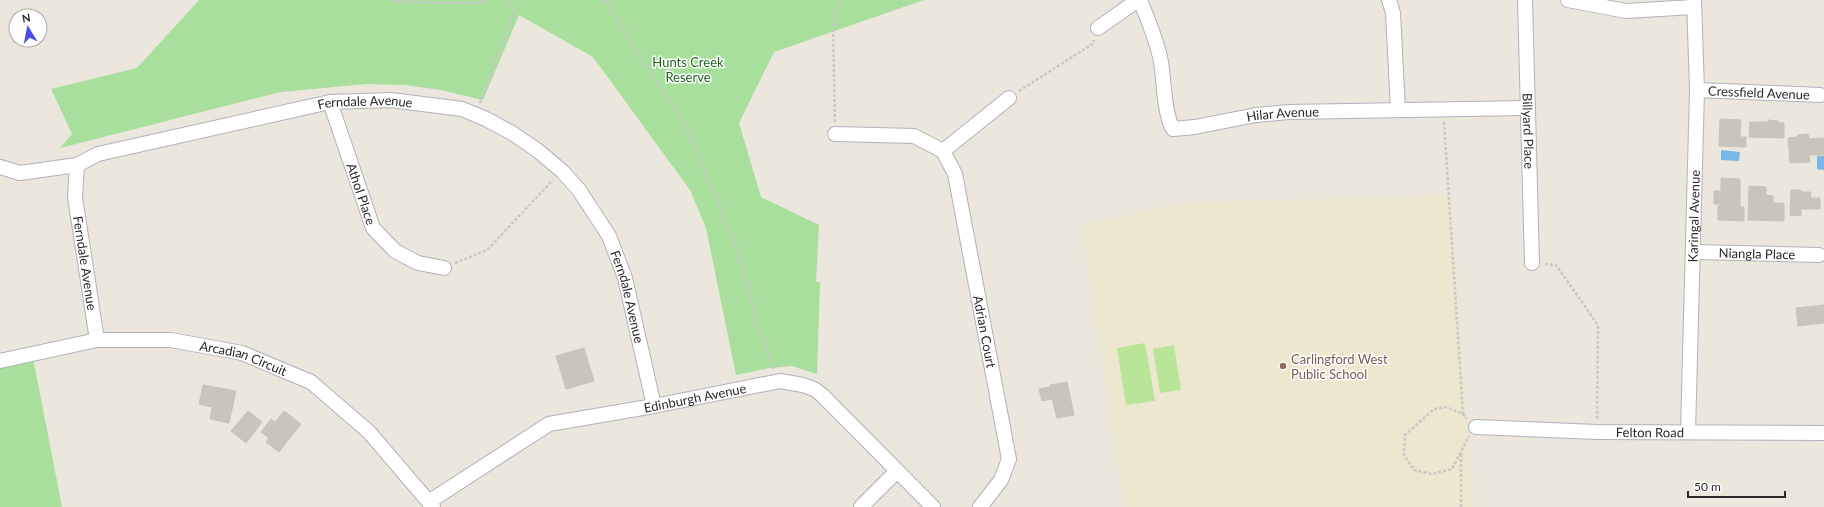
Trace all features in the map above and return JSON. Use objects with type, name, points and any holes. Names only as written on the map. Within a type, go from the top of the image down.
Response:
[{"type":"street","points":[[1098,28],[1139,0]]},
{"type":"street","name":"Hilar Avenue","points":[[1139,0],[1152,28],[1161,62],[1166,103],[1170,124],[1173,129],[1195,127],[1256,115],[1283,113],[1527,108]]},
{"type":"street","points":[[1389,0],[1393,13],[1398,110]]},
{"type":"street","name":"Billyard Place","points":[[1525,0],[1532,263]]},
{"type":"street","points":[[1568,0],[1626,11],[1694,3]]},
{"type":"street","name":"Karingal Avenue","points":[[1688,432],[1694,252],[1697,90],[1694,3]]},
{"type":"street","name":"Cressfield Avenue","points":[[1697,90],[1820,95]]},
{"type":"street","points":[[835,134],[914,136],[943,150],[1009,98]]},
{"type":"street","name":"Ferndale Avenue","points":[[98,340],[75,197],[77,165],[98,154],[330,102],[391,100],[462,109],[476,115],[512,133],[537,150],[562,171],[579,190],[595,212],[609,236],[618,257],[625,278],[654,406]]},
{"type":"street","name":"Athol Place","points":[[330,102],[373,228],[395,250],[418,263],[444,268]]},
{"type":"street","name":"Adrian Court","points":[[943,150],[955,174],[1009,459],[1001,480],[980,507]]},
{"type":"street","points":[[0,167],[20,173],[77,165]]},
{"type":"street","name":"Niangla Place","points":[[1694,252],[1819,255]]},
{"type":"street","name":"Arcadian Circuit","points":[[0,362],[98,340],[172,340],[242,353],[311,382],[369,432],[432,504]]},
{"type":"street","name":"Edinburgh Avenue","points":[[432,504],[549,424],[654,406],[777,382],[792,382],[814,389],[933,507]]},
{"type":"street","name":"Felton Road","points":[[1476,427],[1597,432],[1824,433]]},
{"type":"street","points":[[861,507],[897,471]]},
{"type":"path","points":[[391,0],[406,2],[478,3],[488,0]]},
{"type":"path","points":[[476,115],[515,10],[508,0]]},
{"type":"path","points":[[606,0],[641,58],[685,124],[742,261],[756,319],[777,382]]},
{"type":"path","points":[[835,134],[833,28],[840,0]]},
{"type":"path","points":[[1009,98],[1094,43],[1098,28]]},
{"type":"path","points":[[1443,109],[1463,414],[1446,406],[1434,409],[1405,435],[1404,455],[1414,470],[1432,474],[1452,469],[1461,452],[1464,442],[1476,427]]},
{"type":"path","points":[[444,268],[487,250],[562,171]]},
{"type":"path","points":[[1532,263],[1556,264],[1598,325],[1597,432]]},
{"type":"path","points":[[1461,452],[1461,507]]},
{"type":"shaded area","name":"Carlingford West Public School","points":[[1451,196],[1473,507],[1125,507],[1082,225],[1190,202]]},
{"type":"green space","name":"Hunts Creek Reserve","points":[[199,0],[924,0],[774,52],[739,123],[761,197],[819,225],[816,282],[820,282],[817,374],[792,366],[770,368],[736,375],[706,228],[690,190],[593,57],[519,15],[483,100],[441,90],[405,85],[366,84],[281,92],[60,148],[72,134],[51,89],[137,68]]},
{"type":"green space","points":[[1145,343],[1155,401],[1126,405],[1117,348]]},
{"type":"green space","points":[[1174,345],[1181,390],[1160,393],[1153,349]]},
{"type":"green space","points":[[33,358],[62,507],[0,507],[0,364]]},
{"type":"water","points":[[1721,150],[1740,152],[1739,161],[1721,160]]},
{"type":"water","points":[[1817,156],[1824,156],[1824,170],[1817,169]]},
{"type":"building","points":[[1720,119],[1741,120],[1740,137],[1746,137],[1746,147],[1719,146]]},
{"type":"building","points":[[1768,120],[1784,123],[1784,138],[1749,137],[1750,122],[1768,122]]},
{"type":"building","points":[[1808,134],[1809,139],[1824,138],[1824,155],[1809,155],[1810,162],[1790,163],[1788,138]]},
{"type":"building","points":[[1721,178],[1740,179],[1740,207],[1744,207],[1744,221],[1718,220],[1718,206],[1720,206],[1720,204],[1714,204],[1714,191],[1721,191]]},
{"type":"building","points":[[1749,186],[1766,187],[1766,195],[1773,196],[1773,203],[1784,203],[1784,221],[1748,220]]},
{"type":"building","points":[[1791,190],[1811,192],[1810,198],[1820,198],[1820,209],[1801,209],[1801,216],[1790,215]]},
{"type":"building","points":[[1824,305],[1824,323],[1798,326],[1796,308]]},
{"type":"building","points":[[584,348],[594,381],[566,389],[556,356]]},
{"type":"building","points":[[1067,382],[1074,415],[1057,418],[1052,399],[1042,401],[1039,389],[1050,387],[1050,385]]},
{"type":"building","points":[[203,385],[236,391],[229,423],[210,419],[212,407],[199,404]]},
{"type":"building","points":[[248,411],[262,422],[246,443],[231,431]]},
{"type":"building","points":[[284,411],[301,424],[279,452],[266,442],[269,438],[261,432],[271,419],[275,422]]},
{"type":"place","name":"Carlingford West Public School","points":[[1283,366]]}]
